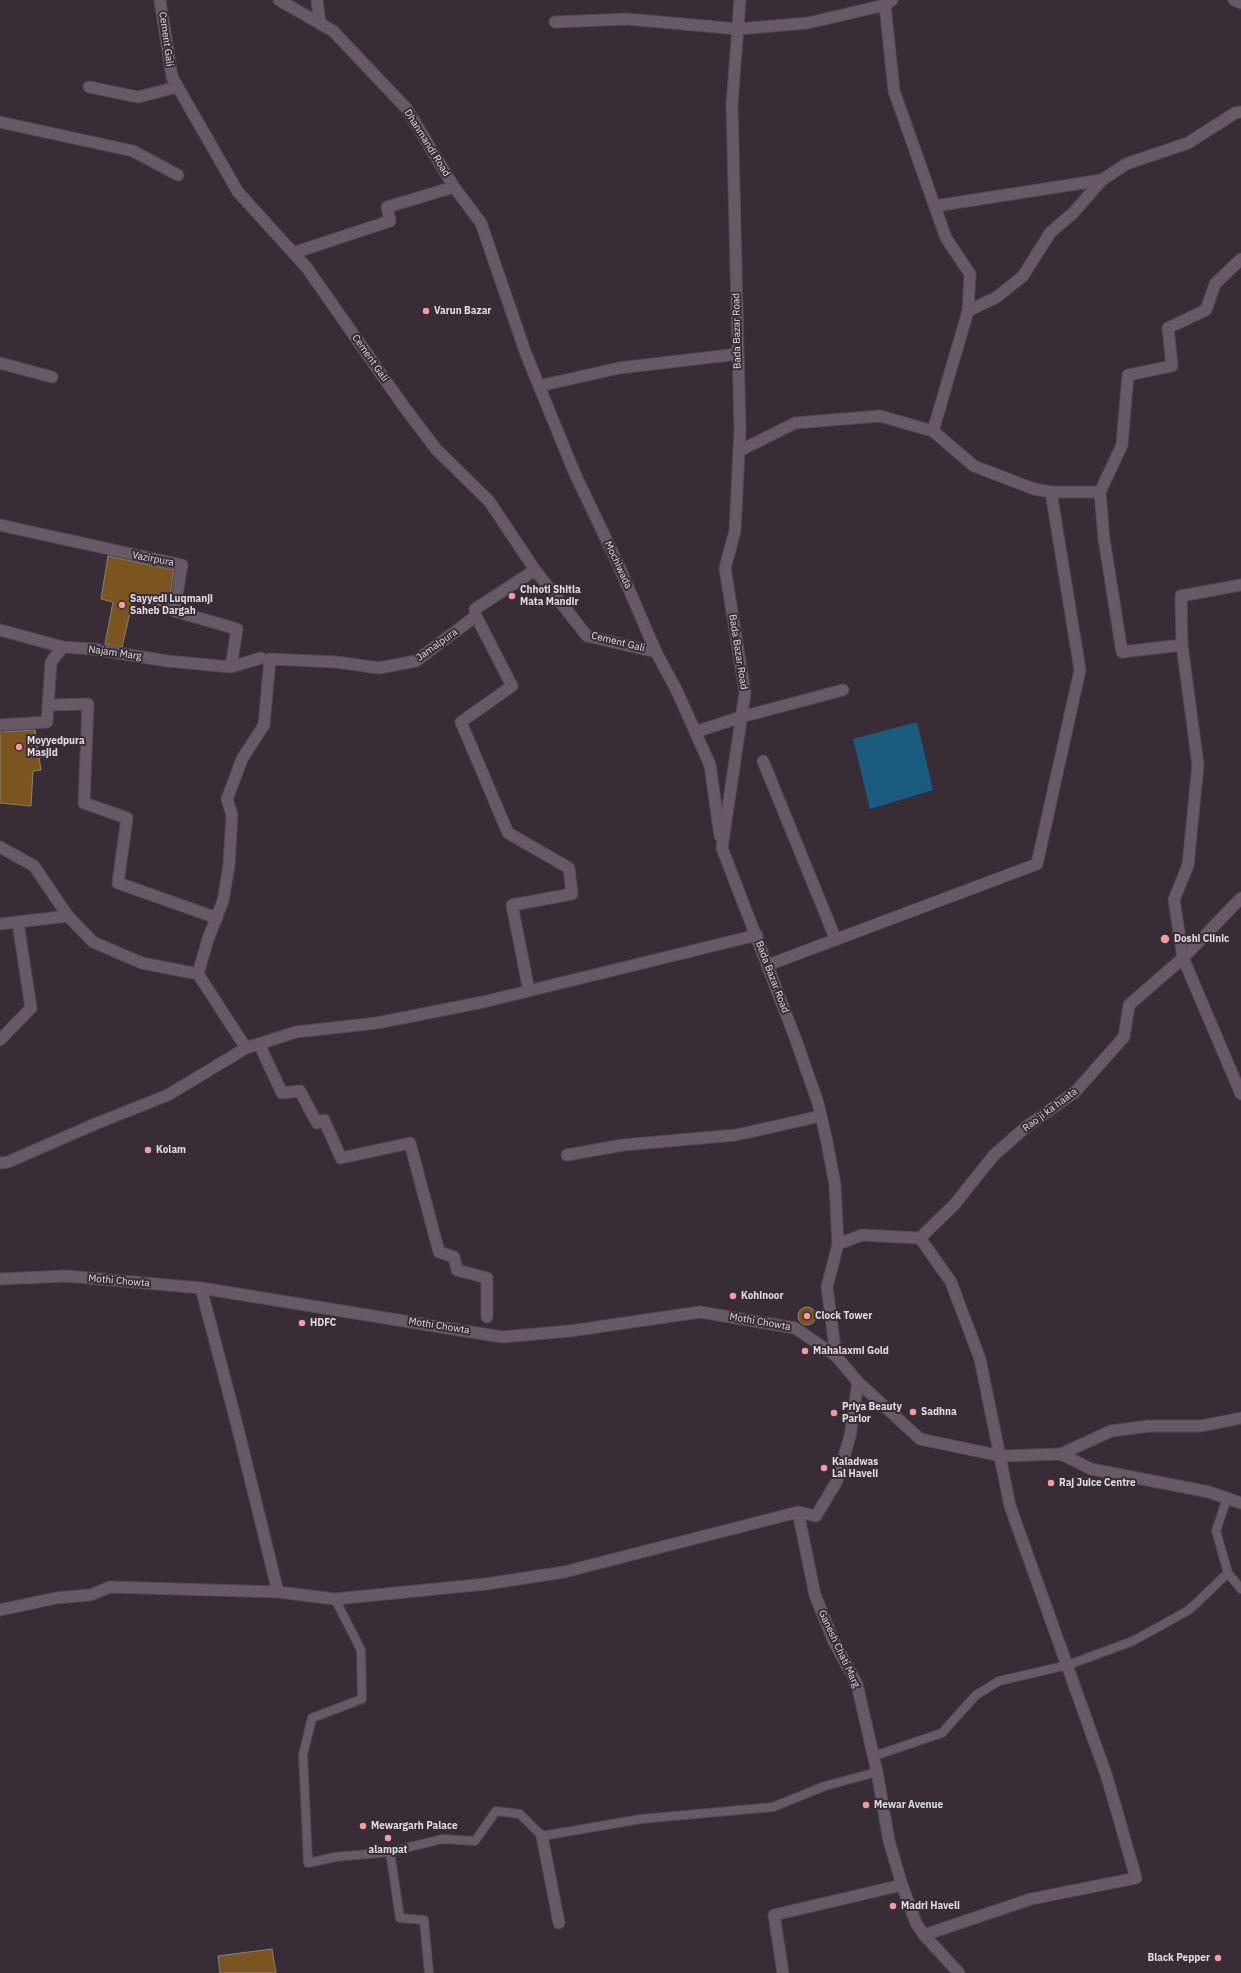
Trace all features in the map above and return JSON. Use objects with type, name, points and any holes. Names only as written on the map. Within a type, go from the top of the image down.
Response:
[{"type":"street","name":"Cement Gali","points":[[160,0],[172,77],[238,192],[307,268],[402,404],[436,449],[489,501],[535,570],[587,636],[656,652]]},
{"type":"street","name":"Dhanmandi Road","points":[[279,0],[334,31],[407,109],[454,186],[481,223],[502,285]]},
{"type":"street","points":[[317,0],[320,24]]},
{"type":"street","name":"Bada Bazar Road","points":[[740,0],[732,105],[739,451],[735,531],[725,568],[745,693],[722,848],[757,935],[799,1047],[821,1116],[835,1185],[838,1244],[827,1287],[836,1356]]},
{"type":"street","points":[[1234,0],[1241,3]]},
{"type":"street","points":[[555,22],[627,19],[738,28],[808,23],[888,3],[894,91],[946,238],[970,274],[968,312],[933,431]]},
{"type":"street","points":[[89,87],[138,96],[177,87]]},
{"type":"street","points":[[968,312],[997,297],[1023,276],[1050,233],[1074,212],[1102,180],[1126,164],[1188,143],[1235,113],[1241,112]]},
{"type":"street","points":[[0,122],[132,151],[178,175]]},
{"type":"street","points":[[935,206],[1102,180]]},
{"type":"street","points":[[293,252],[390,221],[387,207],[454,186]]},
{"type":"street","points":[[1182,645],[1122,652],[1104,539],[1100,492],[1122,445],[1128,375],[1172,366],[1168,328],[1206,310],[1215,284],[1241,259]]},
{"type":"street","name":"Mochiwada","points":[[502,285],[539,386],[574,474],[618,564],[656,652],[678,691],[710,765],[722,848]]},
{"type":"street","points":[[539,386],[619,368],[738,354]]},
{"type":"street","points":[[0,363],[52,378]]},
{"type":"street","points":[[739,451],[795,423],[880,416],[933,431],[974,466],[1034,489],[1051,492],[1100,492]]},
{"type":"street","points":[[768,965],[1037,864],[1080,670],[1051,492]]},
{"type":"street","name":"Vazirpura","points":[[0,526],[182,565],[174,611],[237,630],[231,668]]},
{"type":"street","name":"Jamalpura","points":[[265,659],[336,662],[379,668],[416,661],[476,616],[475,609],[535,570]]},
{"type":"street","points":[[1241,585],[1181,596],[1182,645],[1198,765],[1188,865],[1174,900],[1183,958],[1241,1094]]},
{"type":"street","points":[[476,616],[512,686],[461,722],[508,833],[569,868],[572,894],[512,905],[529,991]]},
{"type":"street","name":"Najam Marg","points":[[0,630],[63,647],[93,649],[167,661],[231,668]]},
{"type":"street","points":[[0,725],[47,722],[51,662],[63,647]]},
{"type":"street","points":[[198,974],[223,901],[229,864],[232,815],[227,799],[242,759],[264,725],[265,659],[231,668]]},
{"type":"street","points":[[695,732],[741,717],[843,690]]},
{"type":"street","points":[[48,705],[88,704],[84,803],[127,818],[118,883],[217,918]]},
{"type":"street","points":[[763,761],[836,940]]},
{"type":"street","points":[[0,847],[34,866],[68,916],[93,942],[142,963],[198,974],[246,1048]]},
{"type":"street","name":"Rao ji ka haata","points":[[920,1238],[954,1205],[994,1155],[1026,1127],[1075,1092],[1124,1037],[1129,1005],[1183,958],[1241,898]]},
{"type":"street","points":[[0,924],[68,916]]},
{"type":"street","points":[[0,1040],[31,1008],[18,923]]},
{"type":"street","points":[[0,1163],[8,1162],[95,1124],[168,1095],[246,1048],[296,1032],[377,1023],[483,1002],[757,935]]},
{"type":"street","points":[[259,1044],[282,1093],[300,1091],[317,1123],[324,1120],[341,1158],[410,1143],[439,1252],[454,1257],[457,1270],[487,1278],[487,1317]]},
{"type":"street","points":[[566,1155],[623,1145],[736,1135],[821,1116]]},
{"type":"street","points":[[838,1244],[862,1235],[920,1238],[951,1282],[980,1359],[1010,1506],[1108,1777],[1136,1878],[1032,1899],[924,1936]]},
{"type":"street","name":"Mothi Chowta","points":[[0,1279],[66,1276],[200,1288],[502,1337],[570,1331],[700,1312],[795,1328],[836,1356],[858,1382],[920,1439],[1001,1456],[1060,1454]]},
{"type":"street","points":[[200,1288],[237,1425],[278,1592]]},
{"type":"street","points":[[0,1610],[56,1598],[90,1595],[110,1587],[278,1592],[335,1599],[486,1584],[564,1572],[798,1512],[816,1516],[837,1481],[850,1436],[858,1382]]},
{"type":"street","points":[[1060,1454],[1111,1431],[1148,1426],[1201,1426],[1241,1418]]},
{"type":"street","points":[[1060,1454],[1091,1469],[1209,1492],[1241,1503]]},
{"type":"street","name":"Ganesh Chati Marg","points":[[798,1512],[815,1595],[834,1642],[857,1684],[874,1756],[888,1841],[902,1885],[916,1923],[924,1936],[958,1973]]},
{"type":"street","points":[[542,1836],[559,1923]]},
{"type":"street","points":[[783,1973],[774,1915],[902,1885]]},
{"type":"lane","points":[[1227,1498],[1216,1531],[1228,1573],[1241,1590]]},
{"type":"lane","points":[[874,1756],[942,1733],[976,1695],[999,1681],[1068,1665],[1133,1641],[1189,1610],[1228,1573]]},
{"type":"lane","points":[[335,1599],[361,1650],[362,1699],[312,1718],[303,1755],[308,1863],[335,1857],[390,1852],[442,1839],[475,1841],[496,1811],[520,1814],[542,1836],[641,1819],[772,1807],[825,1786],[877,1772]]},
{"type":"lane","points":[[390,1852],[400,1918],[424,1920],[429,1973]]},
{"type":"water","points":[[917,722],[933,790],[870,809],[853,739]]},
{"type":"building","name":"Sayyedi Luqmanji Saheb Dargah","points":[[108,556],[174,570],[168,607],[133,600],[122,647],[105,644],[113,602],[101,599]]},
{"type":"building","name":"Moyyedpura Masjid","points":[[35,730],[41,770],[33,771],[31,806],[0,803],[0,732]]},
{"type":"building","name":"Clock Tower","points":[[807,1307],[813,1310],[816,1316],[813,1322],[807,1325],[801,1322],[798,1316],[801,1310]]},
{"type":"building","points":[[272,1949],[276,1973],[220,1973],[218,1956]]},
{"type":"place","name":"Varun Bazar","points":[[426,311]]},
{"type":"place","name":"Chhoti Shitla Mata Mandir","points":[[512,596]]},
{"type":"place","name":"Sayyedi Luqmanji Saheb Dargah","points":[[122,605]]},
{"type":"place","name":"Moyyedpura Masjid","points":[[19,747]]},
{"type":"place","name":"Doshi Clinic","points":[[1165,939]]},
{"type":"place","name":"Kolam","points":[[148,1150]]},
{"type":"place","name":"Kohinoor","points":[[733,1296]]},
{"type":"place","name":"Clock Tower","points":[[807,1316]]},
{"type":"place","name":"HDFC","points":[[302,1323]]},
{"type":"place","name":"Mahalaxmi Gold","points":[[805,1351]]},
{"type":"place","name":"Sadhna","points":[[913,1412]]},
{"type":"place","name":"Priya Beauty Parlor","points":[[834,1413]]},
{"type":"place","name":"Kaladwas Lal Haveli","points":[[824,1468]]},
{"type":"place","name":"Raj Juice Centre","points":[[1051,1483]]},
{"type":"place","name":"Mewar Avenue","points":[[866,1805]]},
{"type":"place","name":"Mewargarh Palace","points":[[363,1826]]},
{"type":"place","name":"alampat","points":[[388,1838]]},
{"type":"place","name":"Madri Haveli","points":[[893,1906]]},
{"type":"place","name":"Black Pepper","points":[[1218,1958]]}]
